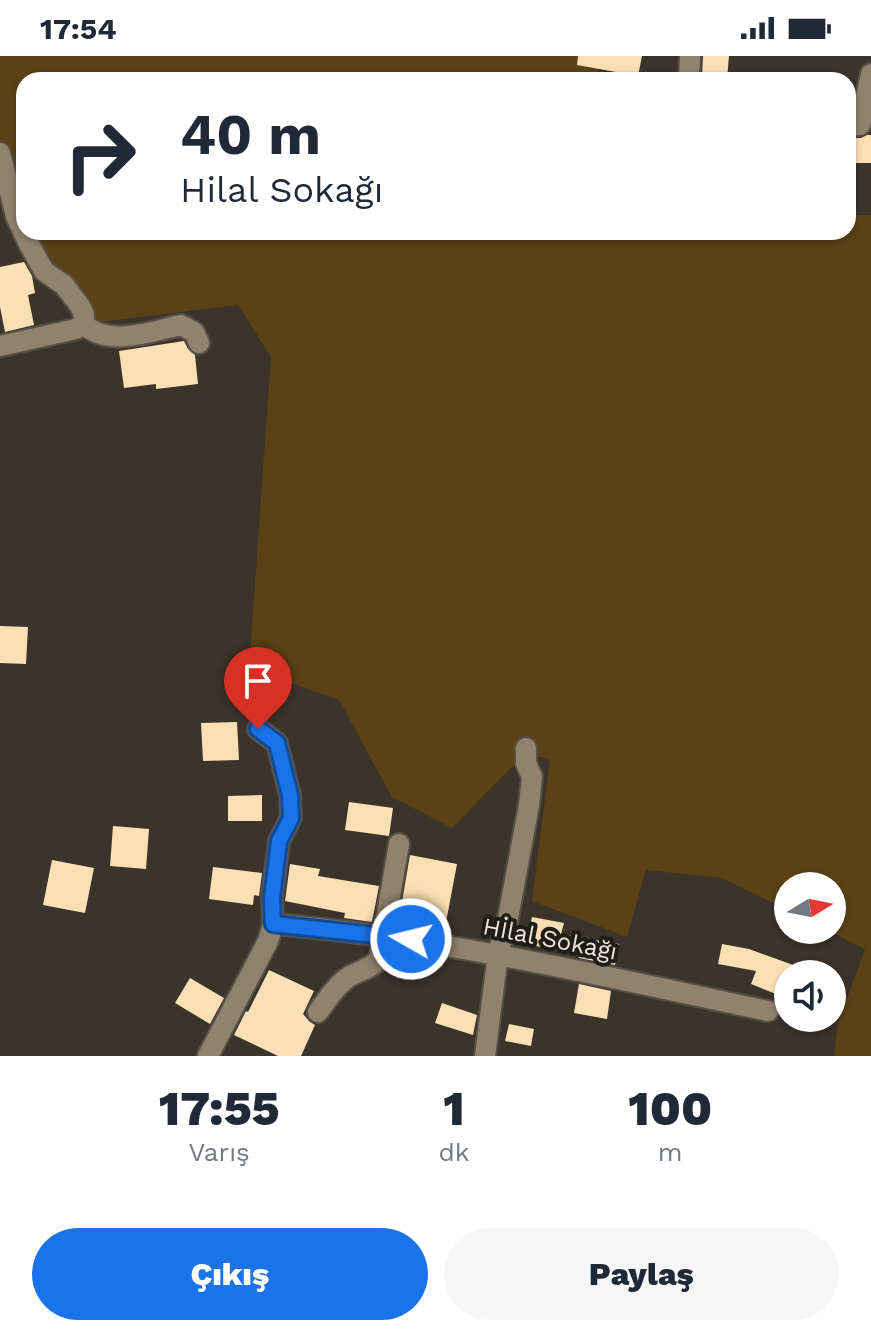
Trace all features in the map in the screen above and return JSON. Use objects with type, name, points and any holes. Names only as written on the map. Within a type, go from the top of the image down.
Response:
[{"type":"street","points":[[860,126],[871,74]]},
{"type":"street","points":[[0,153],[16,216]]},
{"type":"street","points":[[27,240],[44,271],[64,285],[80,306],[84,324],[90,330],[113,336],[141,335],[181,325],[194,332],[199,343]]},
{"type":"street","points":[[0,346],[76,329],[84,324]]},
{"type":"street","points":[[208,1056],[268,941],[273,924],[272,898],[279,841],[291,818],[290,795],[277,743],[258,729]]},
{"type":"street","points":[[485,1056],[498,954],[508,918],[529,805],[532,777],[526,763],[526,748]]},
{"type":"street","points":[[318,1012],[348,977],[368,970],[379,960],[399,844]]},
{"type":"street","name":"Hİlal Sokağı","points":[[273,924],[384,935],[498,954],[768,1011]]},
{"type":"shaded area","points":[[0,56],[600,56],[598,72],[16,72],[16,216],[0,153]]},
{"type":"shaded area","points":[[856,215],[871,215],[871,1056],[834,1056],[837,1032],[846,1032],[846,1001],[865,949],[846,940],[846,872],[774,872],[774,903],[722,878],[646,870],[627,937],[532,901],[550,759],[525,754],[452,828],[392,797],[339,700],[249,668],[271,357],[238,305],[84,324],[80,306],[64,285],[44,271],[28,240],[856,240]]},
{"type":"building","points":[[578,56],[642,56],[639,72],[616,72],[577,65]]},
{"type":"building","points":[[703,56],[729,56],[728,72],[702,72]]},
{"type":"building","points":[[871,135],[871,163],[856,163],[856,138]]},
{"type":"building","points":[[24,262],[32,276],[35,293],[28,295],[34,325],[5,332],[0,307],[0,267]]},
{"type":"building","points":[[184,341],[195,355],[198,384],[156,389],[156,384],[124,388],[119,351]]},
{"type":"building","points":[[0,626],[28,627],[26,664],[0,663]]},
{"type":"building","points":[[237,722],[239,760],[203,761],[201,723]]},
{"type":"building","points":[[262,795],[262,821],[228,821],[228,796]]},
{"type":"building","points":[[349,802],[393,808],[389,836],[345,830]]},
{"type":"building","points":[[113,826],[149,829],[146,869],[110,866]]},
{"type":"building","points":[[410,855],[457,864],[444,933],[398,925]]},
{"type":"building","points":[[52,860],[94,868],[85,913],[43,905]]},
{"type":"building","points":[[290,864],[320,869],[318,876],[379,886],[372,922],[344,918],[345,913],[285,901]]},
{"type":"building","points":[[213,867],[262,873],[259,896],[254,895],[253,905],[209,899]]},
{"type":"building","points":[[532,917],[564,923],[561,934],[619,944],[615,965],[527,944]]},
{"type":"building","points":[[722,944],[749,949],[779,960],[774,960],[774,993],[751,984],[756,971],[718,964]]},
{"type":"building","points":[[269,970],[314,991],[303,1014],[315,1025],[301,1056],[278,1056],[234,1035]]},
{"type":"building","points":[[190,978],[224,998],[210,1024],[175,1003]]},
{"type":"building","points":[[579,984],[611,991],[607,1019],[574,1013]]},
{"type":"building","points":[[442,1003],[477,1015],[473,1035],[435,1023]]},
{"type":"building","points":[[509,1024],[534,1029],[531,1046],[505,1041]]},
{"type":"route","points":[[258,729],[277,743],[290,795],[291,818],[279,841],[272,898],[273,924],[411,939]]}]
